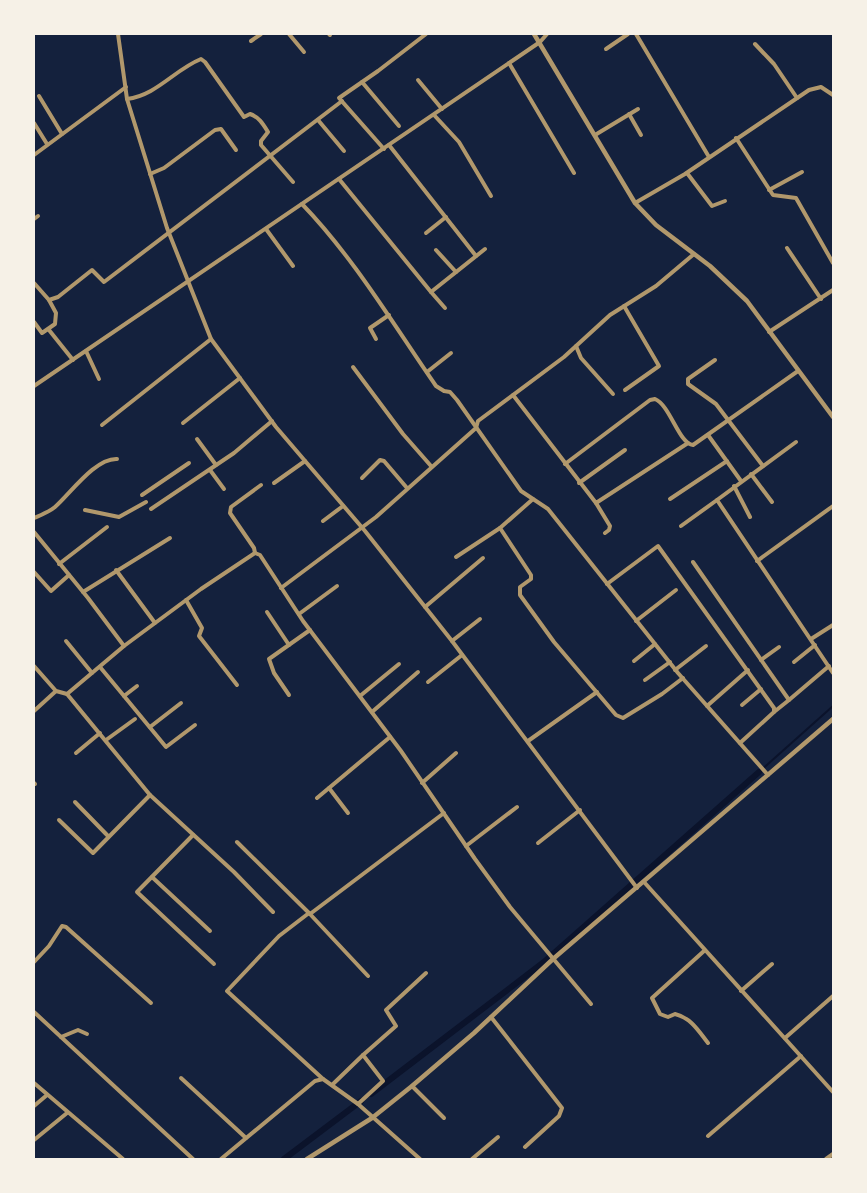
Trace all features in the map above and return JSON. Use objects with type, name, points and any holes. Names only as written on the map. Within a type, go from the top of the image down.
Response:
[{"type":"street","points":[[118,34],[127,99],[169,233],[211,338],[272,421],[362,527],[425,607],[636,885]]},
{"type":"street","points":[[252,41],[261,34]]},
{"type":"street","points":[[289,34],[304,52]]},
{"type":"street","points":[[384,149],[339,98],[426,34]]},
{"type":"street","points":[[534,34],[635,203],[661,229],[694,254],[747,301],[833,417]]},
{"type":"street","points":[[34,386],[389,146],[540,42],[546,34]]},
{"type":"street","points":[[606,49],[628,34]]},
{"type":"street","points":[[636,34],[708,157]]},
{"type":"street","points":[[755,44],[774,64],[797,98]]},
{"type":"street","points":[[127,99],[140,98],[201,59],[244,117],[250,114],[262,123],[268,132],[261,140],[261,145],[293,182]]},
{"type":"street","points":[[509,63],[574,173]]},
{"type":"street","points":[[418,80],[442,109]]},
{"type":"street","points":[[362,82],[399,126]]},
{"type":"street","points":[[34,155],[126,86]]},
{"type":"street","points":[[635,203],[687,172],[797,98],[821,87],[833,95]]},
{"type":"street","points":[[40,96],[62,134]]},
{"type":"street","points":[[49,300],[58,297],[92,270],[104,282],[342,101]]},
{"type":"street","points":[[595,135],[638,109]]},
{"type":"street","points":[[629,114],[641,135]]},
{"type":"street","points":[[434,115],[459,142],[491,196]]},
{"type":"street","points":[[318,120],[344,151]]},
{"type":"street","points":[[34,123],[47,144]]},
{"type":"street","points":[[150,174],[164,168],[215,130],[221,129],[236,150]]},
{"type":"street","points":[[736,138],[772,195],[796,198],[833,262]]},
{"type":"street","points":[[389,146],[476,256]]},
{"type":"street","points":[[687,172],[711,206],[715,207],[725,201]]},
{"type":"street","points":[[769,190],[802,172]]},
{"type":"street","points":[[339,178],[445,308]]},
{"type":"street","points":[[302,204],[335,240],[389,315],[436,386],[450,392],[521,491],[548,509],[682,678],[767,773]]},
{"type":"street","points":[[426,234],[446,217]]},
{"type":"street","points":[[266,229],[294,266]]},
{"type":"street","points":[[787,248],[821,299]]},
{"type":"street","points":[[431,292],[485,249]]},
{"type":"street","points":[[436,250],[456,272]]},
{"type":"street","points":[[281,588],[362,527],[476,428],[478,421],[576,346],[593,328],[656,286],[694,254]]},
{"type":"street","points":[[34,283],[49,300],[57,318],[55,324],[49,330],[42,333],[34,322]]},
{"type":"street","points":[[769,332],[833,290]]},
{"type":"street","points":[[624,306],[659,366],[626,390]]},
{"type":"street","points":[[376,339],[370,328],[389,315]]},
{"type":"street","points":[[49,330],[73,360]]},
{"type":"street","points":[[102,425],[211,338]]},
{"type":"street","points":[[576,346],[581,358],[613,394]]},
{"type":"street","points":[[86,351],[99,379]]},
{"type":"street","points":[[428,372],[451,353]]},
{"type":"street","points":[[715,360],[687,381],[690,386],[716,404],[762,466]]},
{"type":"street","points":[[353,366],[403,434],[431,466]]},
{"type":"street","points":[[565,464],[650,400],[654,399],[662,404],[688,443],[693,445],[798,370]]},
{"type":"street","points":[[184,423],[240,378]]},
{"type":"street","points":[[513,394],[596,503],[610,526],[609,530],[605,533]]},
{"type":"street","points":[[151,509],[210,470],[272,421]]},
{"type":"street","points":[[708,435],[741,481]]},
{"type":"street","points":[[197,440],[216,465]]},
{"type":"street","points":[[681,526],[796,442]]},
{"type":"street","points":[[596,503],[688,443]]},
{"type":"street","points":[[579,483],[625,450]]},
{"type":"street","points":[[34,518],[56,506],[65,494],[102,463],[111,459],[117,459]]},
{"type":"street","points":[[362,478],[380,460],[384,461],[407,488]]},
{"type":"street","points":[[274,483],[305,461]]},
{"type":"street","points":[[670,499],[727,461]]},
{"type":"street","points":[[142,495],[189,464]]},
{"type":"street","points":[[210,470],[224,489]]},
{"type":"street","points":[[751,474],[772,502]]},
{"type":"street","points":[[255,553],[254,548],[230,513],[231,507],[261,485]]},
{"type":"street","points":[[734,486],[750,517]]},
{"type":"street","points":[[456,556],[500,528],[533,499]]},
{"type":"street","points":[[717,500],[833,673]]},
{"type":"street","points":[[86,510],[119,518],[146,502]]},
{"type":"street","points":[[323,521],[343,506]]},
{"type":"street","points":[[757,561],[833,506]]},
{"type":"street","points":[[59,564],[107,527]]},
{"type":"street","points":[[500,528],[531,575],[531,579],[520,587],[520,595],[554,642],[616,715],[622,718],[662,694],[682,678]]},
{"type":"street","points":[[34,532],[124,646]]},
{"type":"street","points":[[83,592],[170,538]]},
{"type":"street","points":[[607,584],[658,546],[748,670],[774,708],[774,712]]},
{"type":"street","points":[[67,694],[124,646],[186,600],[250,554],[260,555],[310,630],[372,712],[510,907],[591,1004]]},
{"type":"street","points":[[425,607],[483,558]]},
{"type":"street","points":[[694,562],[789,700]]},
{"type":"street","points":[[116,570],[155,623]]},
{"type":"street","points":[[34,572],[51,591],[69,575]]},
{"type":"street","points":[[299,614],[337,586]]},
{"type":"street","points":[[636,621],[676,590]]},
{"type":"street","points":[[186,600],[202,628],[199,636],[237,685]]},
{"type":"street","points":[[267,612],[289,645]]},
{"type":"street","points":[[452,642],[480,619]]},
{"type":"street","points":[[811,639],[833,624]]},
{"type":"street","points":[[289,695],[274,673],[269,659],[310,630]]},
{"type":"street","points":[[66,641],[92,673]]},
{"type":"street","points":[[634,661],[655,644]]},
{"type":"street","points":[[794,662],[815,645]]},
{"type":"street","points":[[676,670],[706,646]]},
{"type":"street","points":[[761,660],[778,647]]},
{"type":"street","points":[[428,682],[462,655]]},
{"type":"street","points":[[645,680],[670,662]]},
{"type":"street","points":[[360,696],[399,664]]},
{"type":"street","points":[[34,666],[56,691],[67,694],[150,795],[274,912]]},
{"type":"street","points":[[740,743],[829,666]]},
{"type":"street","points":[[100,667],[166,747],[195,725]]},
{"type":"street","points":[[706,706],[748,670]]},
{"type":"street","points":[[372,712],[418,672]]},
{"type":"street","points":[[124,696],[137,686]]},
{"type":"street","points":[[742,705],[761,689]]},
{"type":"street","points":[[34,711],[56,691]]},
{"type":"street","points":[[528,741],[597,692]]},
{"type":"street","points":[[150,727],[181,703]]},
{"type":"street","points":[[106,740],[135,719]]},
{"type":"street","points":[[307,1159],[372,1118],[412,1086],[492,1017],[552,958],[636,885],[644,882],[767,773],[833,719]]},
{"type":"street","points":[[76,753],[100,733]]},
{"type":"street","points":[[317,798],[390,737]]},
{"type":"street","points":[[422,783],[456,753]]},
{"type":"street","points":[[329,788],[348,813]]},
{"type":"street","points":[[59,820],[93,853],[150,795]]},
{"type":"street","points":[[75,802],[108,836]]},
{"type":"street","points":[[466,846],[517,807]]},
{"type":"street","points":[[538,842],[580,810]]},
{"type":"street","points":[[420,1159],[358,1104],[333,1084],[323,1079],[227,991],[280,936],[444,813]]},
{"type":"street","points":[[194,835],[138,892],[141,898],[214,964]]},
{"type":"street","points":[[237,842],[310,913],[368,976]]},
{"type":"street","points":[[152,877],[210,931]]},
{"type":"street","points":[[644,882],[704,951],[833,1092]]},
{"type":"street","points":[[34,962],[49,946],[62,926],[151,1003]]},
{"type":"street","points":[[704,951],[652,998],[660,1014],[668,1018],[675,1014],[683,1016],[708,1043]]},
{"type":"street","points":[[741,991],[772,964]]},
{"type":"street","points":[[333,1084],[396,1026],[386,1010],[426,973]]},
{"type":"street","points":[[785,1038],[833,996]]},
{"type":"street","points":[[34,1012],[193,1159]]},
{"type":"street","points":[[492,1017],[562,1108],[561,1114],[525,1147]]},
{"type":"street","points":[[61,1037],[78,1030],[87,1034]]},
{"type":"street","points":[[358,1104],[383,1081],[363,1055]]},
{"type":"street","points":[[708,1136],[801,1056]]},
{"type":"street","points":[[181,1078],[246,1138]]},
{"type":"street","points":[[221,1159],[315,1081],[323,1079]]},
{"type":"street","points":[[34,1083],[123,1159]]},
{"type":"street","points":[[412,1086],[444,1118]]},
{"type":"street","points":[[34,1106],[47,1095]]},
{"type":"street","points":[[34,1140],[67,1113]]},
{"type":"street","points":[[472,1159],[498,1137]]},
{"type":"street","points":[[826,1159],[833,1154]]},
{"type":"street","points":[[184,1159],[189,1155]]},
{"type":"waterway","points":[[759,772],[833,706]]},
{"type":"waterway","points":[[371,1094],[544,962],[759,772]]},
{"type":"waterway","points":[[284,1159],[361,1101]]}]
